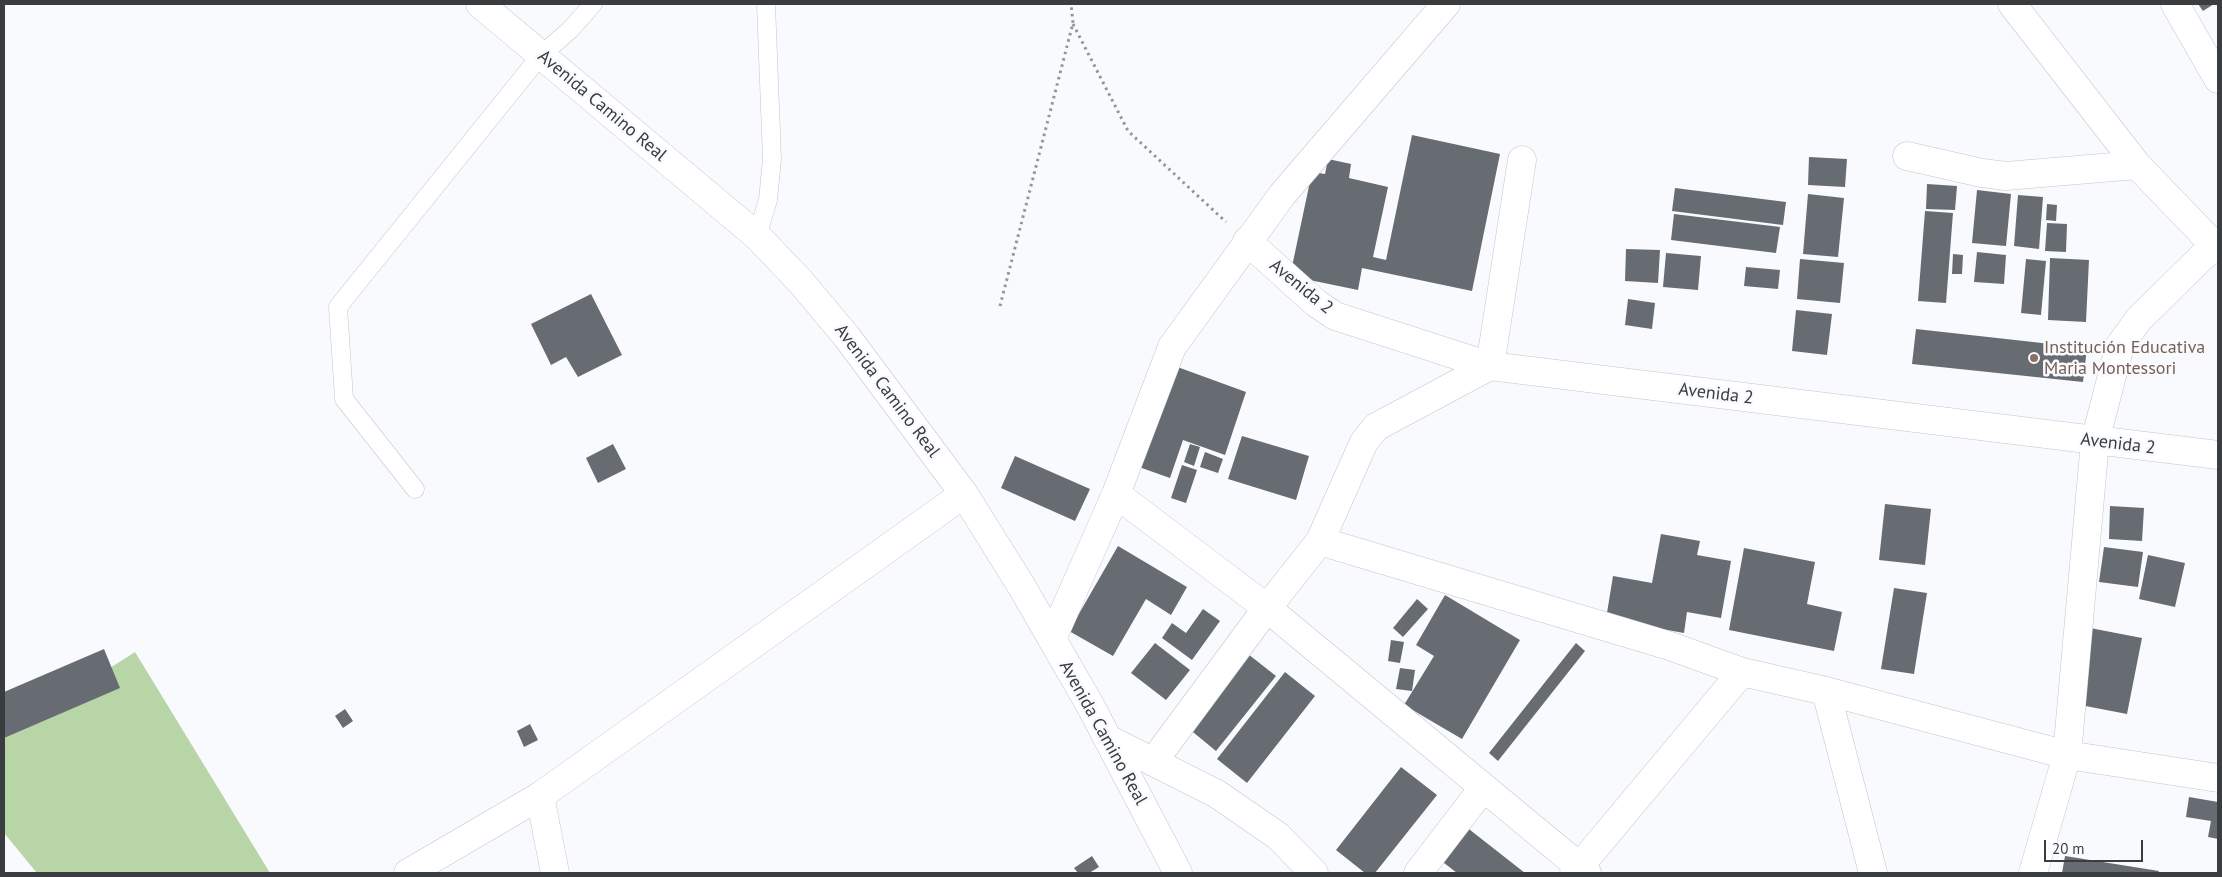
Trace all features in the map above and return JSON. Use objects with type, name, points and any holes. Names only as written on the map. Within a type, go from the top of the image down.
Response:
[{"type":"street","name":"Avenida Camino Real","points":[[480,4],[757,236],[800,281],[847,337],[964,494],[1022,587],[1108,739],[1178,873]]},
{"type":"street","points":[[1052,639],[1116,494],[1172,347],[1282,195],[1446,4]]},
{"type":"street","points":[[2012,4],[2137,165],[2217,246],[2139,319],[2120,344],[2095,441],[2067,755],[2033,873]]},
{"type":"street","points":[[2175,4],[2218,79]]},
{"type":"street","points":[[1907,156],[1982,173],[2006,176],[2137,165]]},
{"type":"street","points":[[1153,762],[1267,608],[1320,542],[1364,442],[1376,426],[1490,366],[1522,160]]},
{"type":"street","name":"Avenida 2","points":[[1247,242],[1316,304],[1335,316],[1490,366],[2218,455]]},
{"type":"street","points":[[408,873],[540,796],[964,494]]},
{"type":"street","points":[[1116,494],[1267,608],[1580,871],[1742,672]]},
{"type":"street","points":[[1320,542],[1670,646],[1742,672],[1826,691],[2067,755],[2218,778]]},
{"type":"street","points":[[1826,691],[1872,873]]},
{"type":"street","points":[[1108,739],[1225,799],[1278,836],[1314,873]]},
{"type":"street","points":[[1418,873],[1483,788]]},
{"type":"street","points":[[540,796],[556,873]]},
{"type":"lane","points":[[415,489],[344,399],[338,307],[541,54],[570,30],[593,4]]},
{"type":"lane","points":[[757,236],[768,200],[772,159],[766,4]]},
{"type":"path","points":[[1000,306],[1073,23],[1071,4]]},
{"type":"path","points":[[1073,23],[1128,131],[1247,242]]},
{"type":"green space","points":[[135,652],[270,873],[37,873],[4,833],[4,736]]},
{"type":"building","points":[[2198,4],[2214,4],[2203,11]]},
{"type":"building","points":[[1412,135],[1500,154],[1472,291],[1362,268],[1358,290],[1290,276],[1312,172],[1325,174],[1328,159],[1351,164],[1349,178],[1388,187],[1373,257],[1386,260]]},
{"type":"building","points":[[1809,157],[1847,159],[1845,187],[1808,185]]},
{"type":"building","points":[[1927,184],[1957,186],[1955,210],[1926,209]]},
{"type":"building","points":[[1675,188],[1786,202],[1783,225],[1672,211]]},
{"type":"building","points":[[1977,190],[2011,194],[2006,246],[1972,243]]},
{"type":"building","points":[[1808,194],[1844,198],[1838,257],[1803,254]]},
{"type":"building","points":[[2018,195],[2043,197],[2039,249],[2014,246]]},
{"type":"building","points":[[2047,204],[2057,205],[2056,221],[2046,220]]},
{"type":"building","points":[[1925,211],[1953,213],[1946,303],[1918,301]]},
{"type":"building","points":[[1674,214],[1780,227],[1776,253],[1671,240]]},
{"type":"building","points":[[2047,223],[2067,224],[2066,252],[2045,251]]},
{"type":"building","points":[[1626,249],[1660,250],[1658,283],[1625,281]]},
{"type":"building","points":[[1977,252],[2006,255],[2004,284],[1974,282]]},
{"type":"building","points":[[1666,253],[1701,256],[1698,290],[1663,287]]},
{"type":"building","points":[[1953,254],[1963,255],[1962,274],[1952,274]]},
{"type":"building","points":[[2050,258],[2089,260],[2086,322],[2048,320]]},
{"type":"building","points":[[1800,259],[1844,263],[1840,303],[1797,299]]},
{"type":"building","points":[[2026,259],[2046,261],[2041,315],[2021,313]]},
{"type":"building","points":[[1746,267],[1780,270],[1778,289],[1744,286]]},
{"type":"building","points":[[591,294],[622,355],[578,377],[566,357],[551,365],[531,324]]},
{"type":"building","points":[[1628,299],[1655,303],[1652,329],[1625,325]]},
{"type":"building","points":[[1796,310],[1832,314],[1827,355],[1792,351]]},
{"type":"building","points":[[1916,329],[2087,348],[2083,382],[1912,364]]},
{"type":"building","points":[[1172,365],[1246,392],[1225,455],[1183,440],[1170,478],[1136,466]]},
{"type":"building","points":[[1242,436],[1309,456],[1296,500],[1228,479]]},
{"type":"building","points":[[613,444],[626,469],[598,483],[586,458]]},
{"type":"building","points":[[1190,444],[1200,447],[1194,466],[1184,462]]},
{"type":"building","points":[[1205,452],[1223,459],[1218,473],[1200,467]]},
{"type":"building","points":[[1015,456],[1090,489],[1075,521],[1001,488]]},
{"type":"building","points":[[1182,465],[1197,470],[1186,503],[1171,498]]},
{"type":"building","points":[[1885,504],[1931,509],[1925,565],[1879,560]]},
{"type":"building","points":[[2110,506],[2144,508],[2142,541],[2109,539]]},
{"type":"building","points":[[1661,534],[1700,541],[1697,555],[1731,561],[1721,618],[1687,612],[1684,633],[1606,619],[1613,576],[1652,583]]},
{"type":"building","points":[[1118,546],[1187,587],[1171,615],[1146,599],[1113,656],[1069,631]]},
{"type":"building","points":[[2104,547],[2143,552],[2138,587],[2099,582]]},
{"type":"building","points":[[1744,548],[1815,562],[1807,604],[1842,612],[1834,651],[1729,630]]},
{"type":"building","points":[[2148,555],[2185,563],[2175,607],[2139,599]]},
{"type":"building","points":[[1894,588],[1927,593],[1914,674],[1881,669]]},
{"type":"building","points":[[1445,595],[1520,640],[1462,739],[1404,705],[1434,656],[1416,645]]},
{"type":"building","points":[[1417,599],[1428,609],[1403,637],[1393,628]]},
{"type":"building","points":[[1203,609],[1220,621],[1192,660],[1162,638],[1172,623],[1186,633]]},
{"type":"building","points":[[2090,628],[2142,638],[2127,714],[2075,704]]},
{"type":"building","points":[[1391,640],[1404,642],[1400,663],[1388,661]]},
{"type":"building","points":[[1155,643],[1190,670],[1166,700],[1131,673]]},
{"type":"building","points":[[1576,643],[1585,651],[1498,761],[1489,753]]},
{"type":"building","points":[[104,649],[120,688],[4,738],[4,692]]},
{"type":"building","points":[[1248,654],[1276,676],[1216,751],[1188,728]]},
{"type":"building","points":[[1400,668],[1415,670],[1412,691],[1396,689]]},
{"type":"building","points":[[1285,672],[1315,696],[1247,783],[1217,759]]},
{"type":"building","points":[[345,709],[353,721],[343,728],[335,716]]},
{"type":"building","points":[[530,724],[538,740],[524,747],[517,731]]},
{"type":"building","points":[[1401,767],[1437,795],[1375,873],[1365,873],[1336,850]]},
{"type":"building","points":[[2189,797],[2218,802],[2218,839],[2208,837],[2211,821],[2186,817]]},
{"type":"building","points":[[1465,826],[1525,873],[1457,873],[1439,859]]},
{"type":"building","points":[[1092,856],[1099,867],[1089,873],[1078,873],[1074,868]]},
{"type":"building","points":[[2065,856],[2159,871],[2158,873],[2062,873]]},
{"type":"place","name":"Institución Educativa Maria Montessori","points":[[2034,358]]}]
